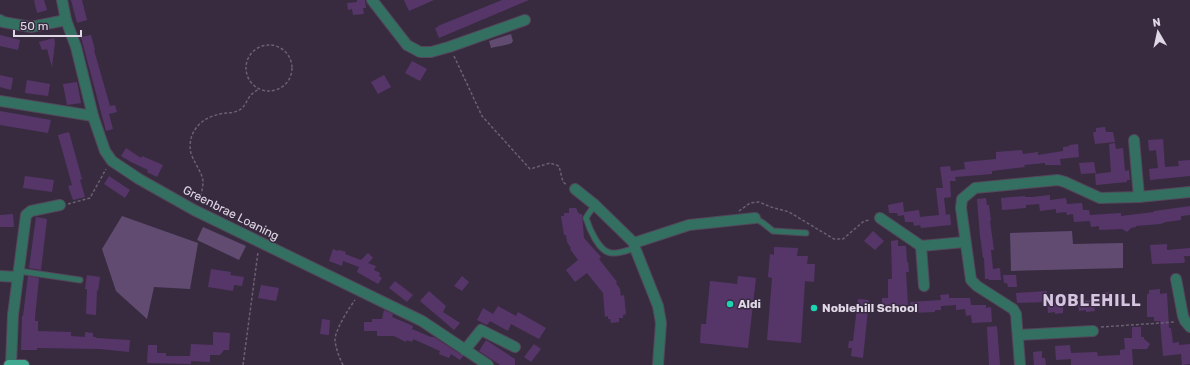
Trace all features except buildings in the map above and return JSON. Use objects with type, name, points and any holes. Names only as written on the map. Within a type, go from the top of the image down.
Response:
[{"type":"main road","points":[[10,365],[24,365]]},
{"type":"street","name":"Greenbrae Loaning","points":[[62,0],[66,20],[76,47],[93,116],[105,151],[112,161],[139,179],[194,210],[422,321],[488,365]]},
{"type":"street","points":[[372,0],[407,45],[420,52],[431,52],[449,47],[525,20]]},
{"type":"street","points":[[0,20],[3,22],[31,27],[66,20]]},
{"type":"street","points":[[0,102],[93,116]]},
{"type":"street","points":[[1134,140],[1139,197]]},
{"type":"street","points":[[1020,365],[1016,314],[1013,309],[977,286],[971,280],[961,208],[962,199],[975,188],[1058,180],[1100,198],[1139,197],[1190,192]]},
{"type":"street","points":[[575,189],[595,205],[635,245],[658,306],[661,323],[658,365]]},
{"type":"street","points":[[10,365],[13,315],[26,215],[30,211],[60,205]]},
{"type":"street","points":[[635,245],[689,225],[755,218]]},
{"type":"street","points":[[880,218],[921,246],[966,242]]},
{"type":"street","points":[[921,246],[924,286]]},
{"type":"street","points":[[0,276],[19,274]]},
{"type":"street","points":[[1176,279],[1183,316],[1188,324]]},
{"type":"street","points":[[465,350],[481,330],[515,347]]},
{"type":"street","points":[[1018,335],[1093,331]]},
{"type":"lane","points":[[595,205],[586,218],[596,239],[604,251],[618,253],[635,245]]},
{"type":"lane","points":[[755,218],[773,231],[806,233]]},
{"type":"lane","points":[[19,274],[80,280]]},
{"type":"path","points":[[265,46],[274,46],[283,50],[289,58],[292,67],[288,80],[278,90],[268,92],[259,89],[251,83],[247,75],[246,65],[249,56],[256,49],[265,46]]},
{"type":"path","points":[[449,47],[482,116],[530,168],[550,163],[559,166],[563,182],[575,189]]},
{"type":"path","points":[[194,210],[199,200],[203,183],[202,175],[191,155],[190,140],[195,129],[206,119],[213,116],[240,110],[252,94],[259,89]]},
{"type":"path","points":[[60,205],[90,198],[112,161]]},
{"type":"path","points":[[732,221],[739,210],[750,203],[759,202],[789,212],[834,239],[843,239],[864,221],[880,218]]},
{"type":"path","points":[[243,365],[259,242]]},
{"type":"path","points":[[343,365],[338,355],[335,338],[342,321],[361,292]]},
{"type":"path","points":[[1093,331],[1100,327],[1188,324]]},
{"type":"shaded area","points":[[511,34],[513,41],[512,43],[491,48],[489,41]]},
{"type":"shaded area","points":[[122,216],[198,243],[190,289],[154,287],[147,319],[116,291],[102,249]]},
{"type":"shaded area","points":[[203,227],[246,246],[239,260],[197,240]]},
{"type":"shaded area","points":[[1072,231],[1073,244],[1123,243],[1123,268],[1011,271],[1010,233]]},
{"type":"place","name":"Aldi","points":[[730,304]]},
{"type":"place","name":"Noblehill School","points":[[814,308]]},
{"type":"district","name":"NOBLEHILL","points":[[1092,300]]}]
